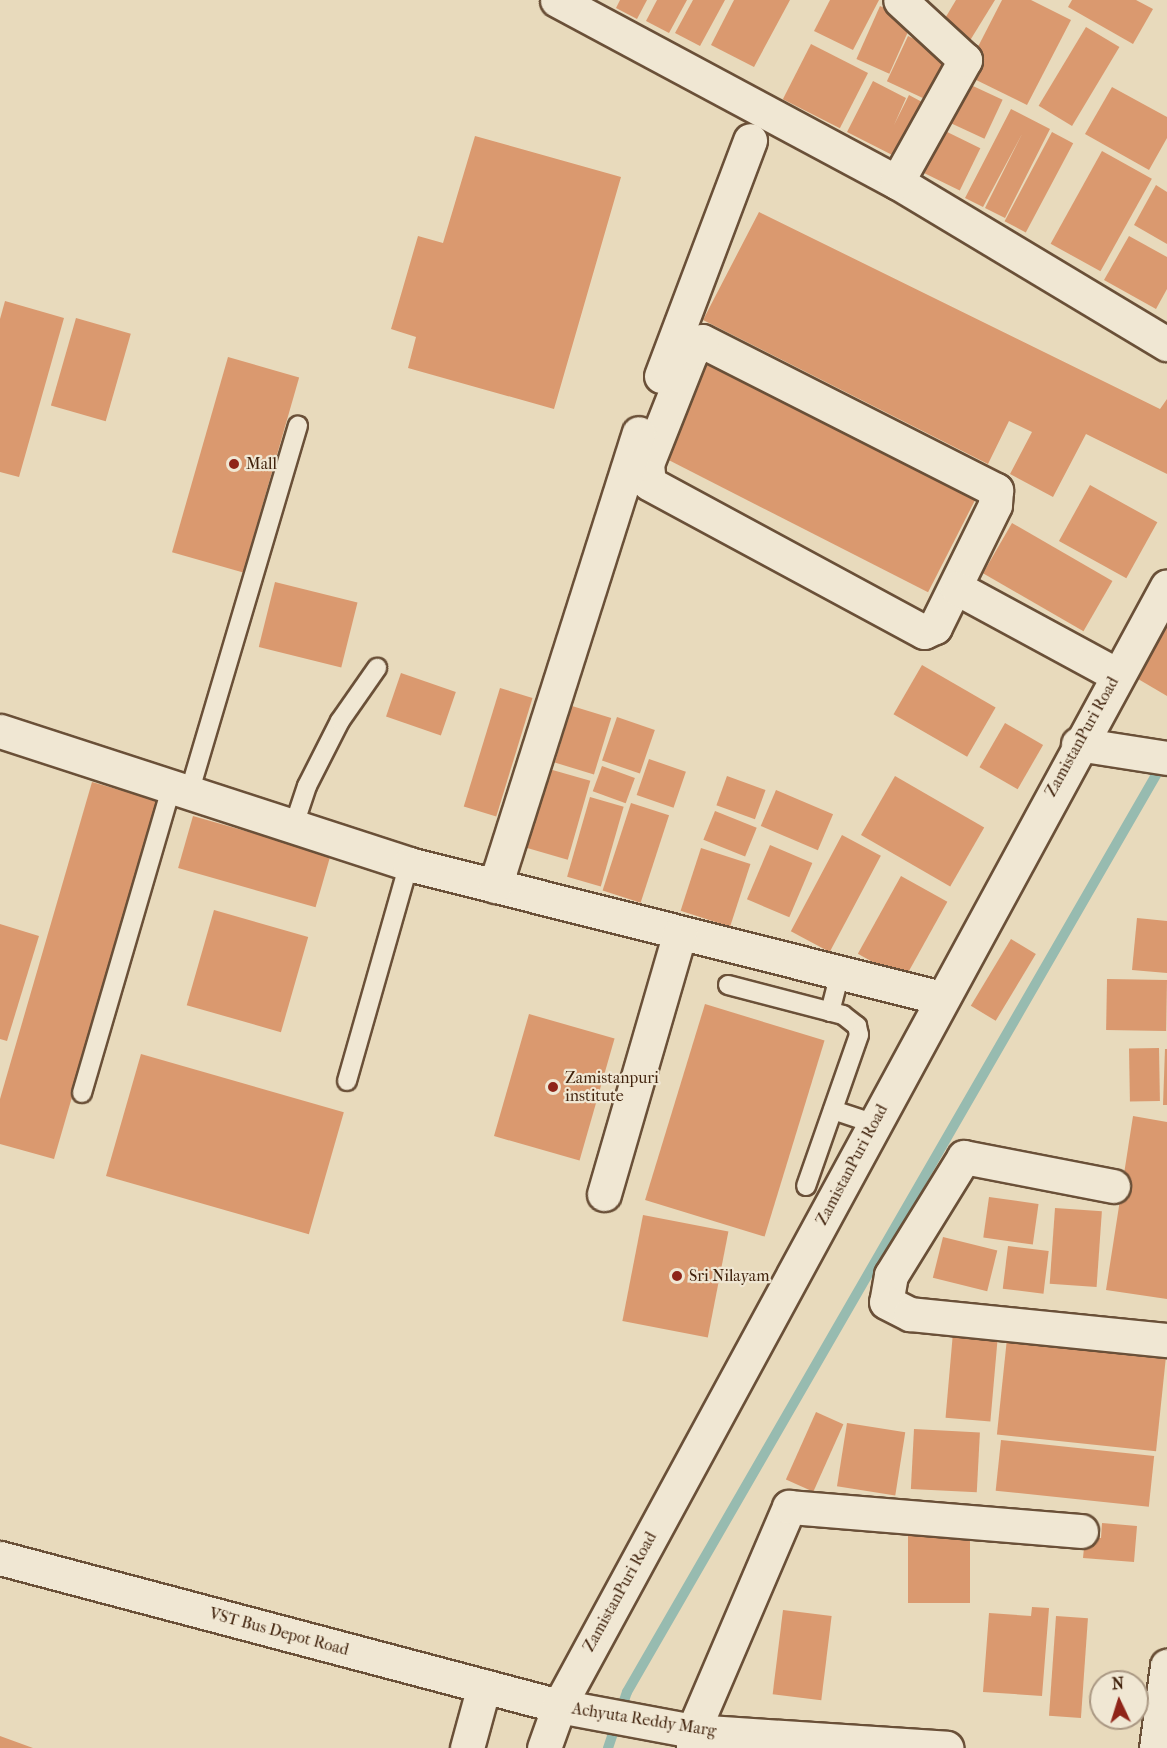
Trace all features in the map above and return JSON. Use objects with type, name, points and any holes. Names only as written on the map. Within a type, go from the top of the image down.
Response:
[{"type":"street","points":[[557,0],[897,182],[1167,344]]},
{"type":"street","points":[[897,182],[965,60],[900,0]]},
{"type":"street","points":[[495,886],[634,447],[750,140]]},
{"type":"street","points":[[702,341],[996,490],[995,505],[957,588],[934,627],[924,632],[649,483],[647,464],[691,353],[702,341]]},
{"type":"street","name":"ZamistanPuri Road","points":[[544,1748],[572,1708],[941,998],[1078,744],[1167,586]]},
{"type":"street","points":[[957,588],[1117,675]]},
{"type":"street","points":[[0,731],[409,864],[495,886],[678,940],[840,972],[941,998]]},
{"type":"street","points":[[1078,744],[1167,758]]},
{"type":"street","points":[[604,1194],[678,940]]},
{"type":"street","points":[[1113,1186],[964,1157],[891,1275],[886,1302],[910,1314],[1167,1340]]},
{"type":"street","points":[[693,1739],[789,1507],[1082,1531]]},
{"type":"street","name":"VST Bus Depot Road","points":[[0,1558],[572,1708]]},
{"type":"street","points":[[1156,1748],[1167,1666]]},
{"type":"street","points":[[467,1748],[484,1686]]},
{"type":"street","name":"Achyuta Reddy Marg","points":[[572,1708],[644,1722],[693,1739],[934,1747]]},
{"type":"lane","points":[[82,1093],[298,426]]},
{"type":"lane","points":[[294,825],[307,786],[340,721],[377,668]]},
{"type":"lane","points":[[347,1081],[409,864]]},
{"type":"lane","points":[[830,1012],[840,972]]},
{"type":"lane","points":[[728,985],[851,1018],[859,1035],[806,1186]]},
{"type":"lane","points":[[833,1110],[875,1124]]},
{"type":"building","points":[[620,0],[647,0],[637,19],[616,8]]},
{"type":"building","points":[[657,0],[687,0],[669,33],[646,21]]},
{"type":"building","points":[[693,0],[725,0],[700,46],[675,33]]},
{"type":"building","points":[[734,0],[790,0],[754,67],[711,45]]},
{"type":"building","points":[[830,0],[879,0],[853,50],[814,31]]},
{"type":"building","points":[[956,0],[995,0],[966,47],[938,30]]},
{"type":"building","points":[[1002,0],[1031,0],[1071,20],[1027,105],[964,74]]},
{"type":"building","points":[[1072,0],[1136,0],[1153,9],[1133,44],[1068,7]]},
{"type":"building","points":[[880,6],[913,21],[889,74],[856,59]]},
{"type":"building","points":[[1086,27],[1119,47],[1072,126],[1039,106]]},
{"type":"building","points":[[908,36],[958,59],[937,105],[887,81]]},
{"type":"building","points":[[811,44],[868,73],[840,128],[783,99]]},
{"type":"building","points":[[960,80],[1003,100],[984,139],[942,119]]},
{"type":"building","points":[[873,81],[906,98],[894,125],[909,95],[935,109],[908,163],[847,132]]},
{"type":"building","points":[[1112,87],[1167,117],[1167,138],[1149,170],[1085,134]]},
{"type":"building","points":[[1011,109],[1050,129],[1005,218],[985,208],[1022,134],[983,207],[965,198]]},
{"type":"building","points":[[939,128],[980,148],[960,190],[918,170]]},
{"type":"building","points":[[1052,132],[1073,143],[1026,232],[1005,221]]},
{"type":"building","points":[[475,136],[621,177],[554,409],[408,368],[416,337],[391,329],[418,236],[443,243]]},
{"type":"building","points":[[1102,151],[1152,179],[1100,271],[1051,244]]},
{"type":"building","points":[[1156,185],[1167,192],[1167,244],[1134,225]]},
{"type":"building","points":[[759,212],[1160,409],[1167,399],[1167,474],[1086,434],[1053,497],[1010,474],[1032,432],[1009,421],[988,464],[703,320]]},
{"type":"building","points":[[1129,236],[1167,257],[1167,289],[1156,309],[1104,280]]},
{"type":"building","points":[[5,301],[64,318],[19,477],[0,472],[0,319]]},
{"type":"building","points":[[76,318],[131,334],[106,421],[51,405]]},
{"type":"building","name":"Mall","points":[[228,357],[299,377],[243,573],[172,552]]},
{"type":"building","points":[[704,358],[977,497],[928,592],[655,453]]},
{"type":"building","points":[[1090,485],[1157,522],[1126,578],[1059,541]]},
{"type":"building","points":[[1012,523],[1112,581],[1083,631],[983,573]]},
{"type":"building","points":[[275,582],[357,603],[341,668],[259,647]]},
{"type":"building","points":[[1167,619],[1167,696],[1133,676]]},
{"type":"building","points":[[922,665],[996,708],[967,757],[894,714]]},
{"type":"building","points":[[401,673],[456,692],[441,735],[386,716]]},
{"type":"building","points":[[500,688],[533,698],[496,817],[464,807]]},
{"type":"building","points":[[572,706],[611,718],[594,774],[555,762]]},
{"type":"building","points":[[617,717],[655,730],[640,774],[602,760]]},
{"type":"building","points":[[1005,723],[1043,745],[1018,789],[980,767]]},
{"type":"building","points":[[649,759],[686,772],[674,808],[637,795]]},
{"type":"building","points":[[602,766],[635,778],[626,803],[593,791]]},
{"type":"building","points":[[549,769],[590,781],[568,860],[526,848]]},
{"type":"building","points":[[727,776],[766,790],[755,819],[716,805]]},
{"type":"building","points":[[895,776],[984,828],[950,886],[861,835]]},
{"type":"building","points":[[92,782],[158,801],[54,1159],[0,1144],[0,1099]]},
{"type":"building","points":[[776,790],[833,814],[818,850],[761,826]]},
{"type":"building","points":[[590,797],[624,807],[601,886],[567,877]]},
{"type":"building","points":[[631,803],[669,815],[641,903],[603,890]]},
{"type":"building","points":[[715,811],[757,828],[745,857],[703,840]]},
{"type":"building","points":[[193,816],[330,855],[316,907],[178,868]]},
{"type":"building","points":[[842,835],[881,856],[830,952],[791,931]]},
{"type":"building","points":[[770,845],[812,863],[789,917],[747,899]]},
{"type":"building","points":[[701,848],[750,864],[730,927],[681,911]]},
{"type":"building","points":[[901,876],[947,902],[904,980],[858,954]]},
{"type":"building","points":[[214,910],[308,937],[281,1032],[187,1005]]},
{"type":"building","points":[[1137,918],[1167,921],[1167,973],[1132,970]]},
{"type":"building","points":[[0,924],[39,936],[7,1041],[0,1039]]},
{"type":"building","points":[[1011,939],[1036,954],[996,1021],[971,1006]]},
{"type":"building","points":[[1107,979],[1167,980],[1166,1031],[1106,1030]]},
{"type":"building","points":[[705,1004],[825,1041],[765,1237],[645,1200]]},
{"type":"building","name":"Zamistanpuri institute","points":[[529,1014],[615,1039],[580,1161],[494,1136]]},
{"type":"building","points":[[1159,1048],[1160,1101],[1130,1102],[1129,1049]]},
{"type":"building","points":[[1165,1049],[1167,1049],[1167,1105],[1163,1105]]},
{"type":"building","points":[[141,1054],[344,1112],[309,1234],[106,1176]]},
{"type":"building","points":[[1133,1116],[1167,1122],[1167,1299],[1106,1290]]},
{"type":"building","points":[[989,1197],[1039,1204],[1033,1245],[983,1238]]},
{"type":"building","points":[[1055,1208],[1102,1211],[1097,1287],[1050,1284]]},
{"type":"building","name":"Sri Nilayam","points":[[643,1215],[728,1232],[708,1338],[622,1321]]},
{"type":"building","points":[[943,1237],[997,1251],[987,1291],[933,1278]]},
{"type":"building","points":[[1008,1246],[1049,1251],[1043,1294],[1003,1289]]},
{"type":"building","points":[[954,1321],[999,1325],[990,1422],[946,1418]]},
{"type":"building","points":[[1008,1329],[1167,1346],[1156,1451],[997,1434]]},
{"type":"building","points":[[816,1412],[843,1424],[813,1492],[786,1480]]},
{"type":"building","points":[[847,1423],[905,1432],[895,1495],[837,1486]]},
{"type":"building","points":[[914,1429],[980,1432],[977,1492],[911,1489]]},
{"type":"building","points":[[1001,1440],[1154,1456],[1149,1507],[996,1491]]},
{"type":"building","points":[[1102,1523],[1137,1526],[1134,1562],[1083,1558],[1085,1537],[1101,1538]]},
{"type":"building","points":[[908,1534],[970,1534],[970,1603],[908,1603]]},
{"type":"building","points":[[1032,1607],[1049,1608],[1042,1696],[983,1692],[989,1613],[1031,1616]]},
{"type":"building","points":[[783,1610],[832,1616],[821,1700],[773,1694]]},
{"type":"building","points":[[1056,1616],[1088,1618],[1081,1718],[1049,1716]]},
{"type":"building","points":[[0,1736],[33,1748],[0,1748]]},
{"type":"waterway","points":[[608,1748],[627,1692],[1164,761]]},
{"type":"place","name":"Mall","points":[[234,464]]},
{"type":"place","name":"Zamistanpuri institute","points":[[553,1087]]},
{"type":"place","name":"Sri Nilayam","points":[[677,1276]]}]
